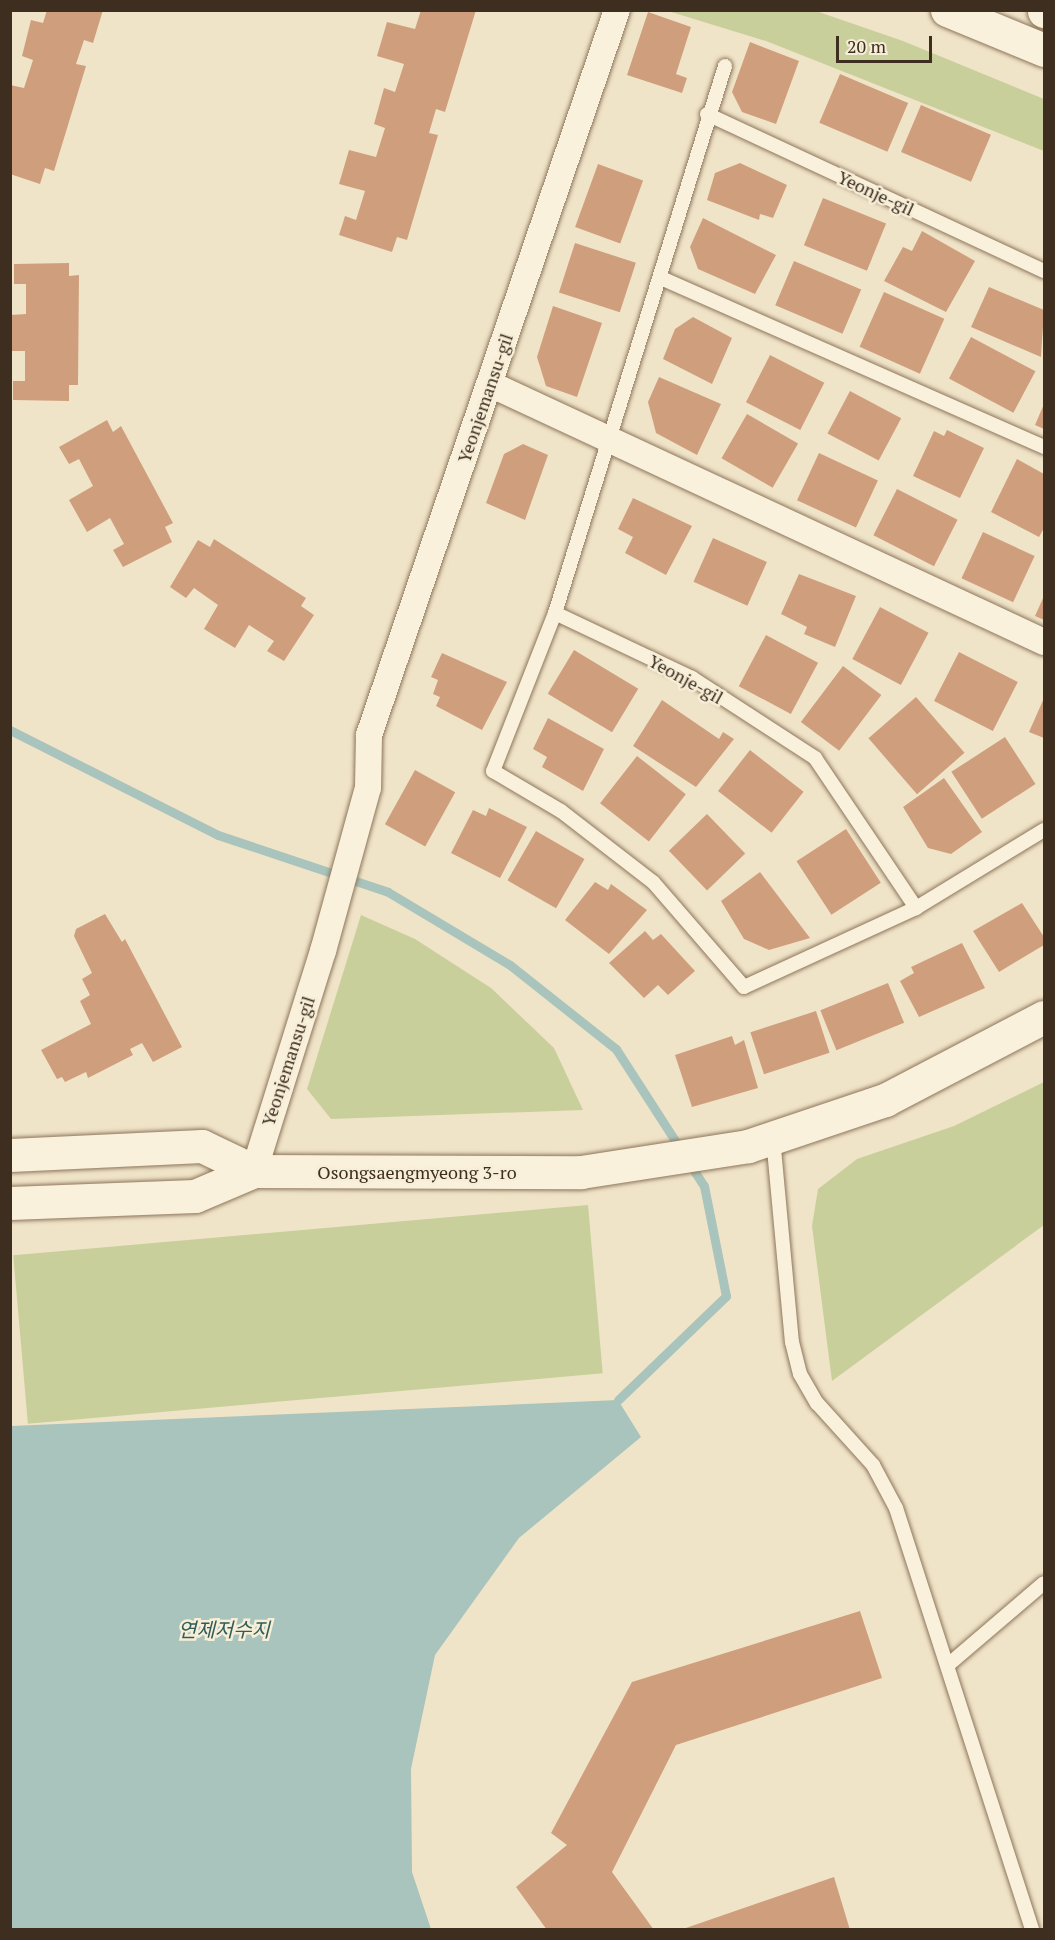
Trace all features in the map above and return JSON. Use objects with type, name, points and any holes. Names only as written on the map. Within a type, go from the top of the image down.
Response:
[{"type":"street","name":"Yeonjemansu-gil","points":[[254,1171],[323,951],[368,788],[369,735],[616,10]]},
{"type":"street","points":[[947,10],[1044,50]]},
{"type":"street","points":[[490,384],[610,437],[1044,642]]},
{"type":"street","points":[[760,1142],[885,1100],[1044,1017]]},
{"type":"street","name":"Osongsaengmyeong 3-ro","points":[[10,1203],[195,1196],[254,1171],[581,1172],[760,1142]]},
{"type":"street","name":"Osongsaengmyeong 3-ro","points":[[10,1155],[202,1146],[254,1171]]},
{"type":"lane","points":[[725,66],[706,114],[661,278],[555,613],[493,771],[561,811],[654,882],[744,987],[916,908],[1044,830]]},
{"type":"lane","name":"Yeonje-gil","points":[[706,114],[1044,271]]},
{"type":"lane","points":[[661,278],[1044,447]]},
{"type":"lane","name":"Yeonje-gil","points":[[555,613],[692,678],[815,758],[916,908]]},
{"type":"lane","points":[[760,1142],[792,1342],[800,1374],[817,1403],[873,1466],[896,1509],[1032,1929]]},
{"type":"lane","points":[[948,1665],[1044,1583]]},
{"type":"green space","points":[[668,11],[816,11],[903,41],[1044,99],[1044,151],[766,41]]},
{"type":"green space","points":[[361,915],[415,939],[491,988],[554,1048],[583,1110],[331,1119],[307,1089]]},
{"type":"green space","points":[[1044,1082],[1044,1225],[832,1381],[812,1226],[818,1189],[857,1159],[954,1126]]},
{"type":"green space","points":[[588,1205],[603,1373],[28,1424],[13,1255]]},
{"type":"water","name":"연제저수지","points":[[618,1400],[641,1437],[519,1538],[435,1655],[411,1769],[412,1872],[431,1929],[11,1929],[11,1426]]},
{"type":"building","points":[[47,10],[103,10],[93,43],[84,40],[76,64],[86,66],[54,171],[45,168],[40,184],[10,174],[10,85],[24,88],[33,60],[22,56],[31,20],[43,23]]},
{"type":"building","points":[[421,10],[476,10],[445,112],[436,109],[429,133],[438,135],[407,240],[397,237],[392,252],[339,235],[345,216],[356,220],[365,191],[339,184],[349,150],[376,157],[385,128],[374,124],[384,88],[395,92],[404,64],[377,56],[387,22],[415,29]]},
{"type":"building","points":[[648,12],[691,27],[676,74],[687,78],[682,93],[627,75]]},
{"type":"building","points":[[750,42],[799,61],[776,124],[742,112],[732,92]]},
{"type":"building","points":[[840,74],[908,103],[887,152],[819,123]]},
{"type":"building","points":[[921,105],[991,135],[971,182],[901,152]]},
{"type":"building","points":[[740,163],[787,185],[773,218],[760,214],[759,220],[707,200],[715,173]]},
{"type":"building","points":[[598,164],[643,180],[620,243],[575,227]]},
{"type":"building","points":[[823,198],[886,223],[867,271],[804,245]]},
{"type":"building","points":[[703,218],[776,255],[755,294],[698,269],[690,247]]},
{"type":"building","points":[[922,231],[975,261],[946,312],[884,281],[903,247],[912,251]]},
{"type":"building","points":[[575,243],[636,263],[620,312],[559,292]]},
{"type":"building","points":[[794,261],[861,290],[842,334],[775,305]]},
{"type":"building","points":[[69,263],[69,276],[79,275],[78,385],[69,385],[69,401],[13,400],[13,381],[25,381],[25,351],[10,351],[10,315],[26,314],[26,284],[14,284],[14,264]]},
{"type":"building","points":[[989,287],[1044,310],[1041,357],[971,327]]},
{"type":"building","points":[[884,292],[944,319],[920,374],[860,347]]},
{"type":"building","points":[[553,306],[602,323],[577,397],[546,386],[537,357]]},
{"type":"building","points":[[693,317],[732,338],[712,384],[663,359],[675,329]]},
{"type":"building","points":[[971,337],[1035,371],[1013,413],[949,378]]},
{"type":"building","points":[[770,355],[824,383],[800,430],[746,402]]},
{"type":"building","points":[[659,377],[721,404],[697,455],[656,433],[648,402]]},
{"type":"building","points":[[850,391],[901,418],[879,461],[827,433]]},
{"type":"building","points":[[1044,404],[1044,429],[1035,425]]},
{"type":"building","points":[[747,414],[798,443],[773,488],[722,458]]},
{"type":"building","points":[[107,420],[113,432],[121,426],[173,523],[165,527],[172,542],[123,567],[113,550],[124,544],[110,518],[87,532],[69,500],[93,486],[79,459],[69,464],[59,447]]},
{"type":"building","points":[[947,430],[984,448],[960,498],[913,476],[934,431],[944,436]]},
{"type":"building","points":[[523,444],[548,455],[525,520],[486,503],[504,454]]},
{"type":"building","points":[[819,453],[878,480],[856,528],[797,500]]},
{"type":"building","points":[[1017,459],[1044,474],[1044,528],[1039,537],[991,512]]},
{"type":"building","points":[[897,489],[958,520],[934,566],[873,535]]},
{"type":"building","points":[[633,498],[692,526],[666,575],[625,553],[633,537],[618,529]]},
{"type":"building","points":[[983,532],[1035,556],[1013,602],[961,578]]},
{"type":"building","points":[[713,538],[767,562],[747,606],[693,582]]},
{"type":"building","points":[[214,539],[306,598],[301,606],[314,615],[284,661],[267,651],[274,641],[249,625],[235,648],[204,629],[218,605],[194,588],[186,598],[170,587],[198,540],[210,547]]},
{"type":"building","points":[[799,574],[856,596],[835,647],[804,634],[807,627],[781,614]]},
{"type":"building","points":[[1044,596],[1044,620],[1035,616]]},
{"type":"building","points":[[880,607],[929,633],[901,685],[852,659]]},
{"type":"building","points":[[766,635],[818,663],[791,714],[739,686]]},
{"type":"building","points":[[574,650],[638,689],[612,732],[548,694]]},
{"type":"building","points":[[959,652],[1018,682],[993,731],[934,701]]},
{"type":"building","points":[[442,653],[507,682],[482,730],[436,706],[440,697],[433,694],[438,680],[431,677]]},
{"type":"building","points":[[843,666],[881,695],[839,751],[801,722]]},
{"type":"building","points":[[916,697],[965,753],[917,794],[868,738]]},
{"type":"building","points":[[1044,698],[1044,738],[1029,732]]},
{"type":"building","points":[[662,700],[719,739],[723,732],[734,739],[696,787],[633,746]]},
{"type":"building","points":[[548,718],[604,749],[583,791],[542,767],[547,757],[533,749]]},
{"type":"building","points":[[1005,737],[1035,784],[982,819],[951,772]]},
{"type":"building","points":[[750,750],[804,792],[772,833],[718,791]]},
{"type":"building","points":[[637,756],[686,794],[649,841],[600,803]]},
{"type":"building","points":[[415,770],[455,792],[425,847],[385,824]]},
{"type":"building","points":[[944,778],[982,832],[951,854],[928,848],[903,807]]},
{"type":"building","points":[[489,808],[527,827],[500,878],[451,853],[473,810],[486,816]]},
{"type":"building","points":[[707,814],[745,854],[707,890],[669,851]]},
{"type":"building","points":[[846,829],[881,883],[831,915],[797,861]]},
{"type":"building","points":[[536,831],[584,859],[556,908],[508,880]]},
{"type":"building","points":[[760,872],[810,938],[769,950],[744,939],[721,901]]},
{"type":"building","points":[[595,882],[608,890],[611,884],[647,910],[609,954],[565,920]]},
{"type":"building","points":[[1022,903],[1044,937],[1044,945],[999,972],[973,931]]},
{"type":"building","points":[[105,914],[122,942],[125,939],[182,1047],[153,1062],[142,1043],[130,1049],[133,1055],[88,1078],[86,1072],[65,1082],[62,1077],[57,1079],[41,1050],[91,1024],[80,1001],[90,995],[82,979],[92,973],[74,936],[76,929]]},
{"type":"building","points":[[645,931],[653,940],[661,934],[695,971],[668,995],[658,985],[644,998],[609,963]]},
{"type":"building","points":[[962,943],[985,988],[919,1017],[900,981],[914,973],[911,967]]},
{"type":"building","points":[[888,983],[904,1023],[836,1050],[820,1010]]},
{"type":"building","points":[[816,1011],[830,1053],[764,1074],[750,1032]]},
{"type":"building","points":[[732,1036],[735,1045],[744,1040],[758,1088],[692,1107],[675,1055]]},
{"type":"building","points":[[860,1611],[882,1678],[676,1745],[612,1872],[654,1930],[547,1930],[516,1887],[567,1845],[551,1833],[632,1682]]},
{"type":"building","points":[[834,1877],[850,1930],[683,1930],[683,1929]]},
{"type":"waterway","points":[[10,730],[218,835],[388,892],[510,965],[616,1049],[681,1150]]},
{"type":"waterway","points":[[618,1400],[726,1296],[704,1186],[688,1161]]}]
